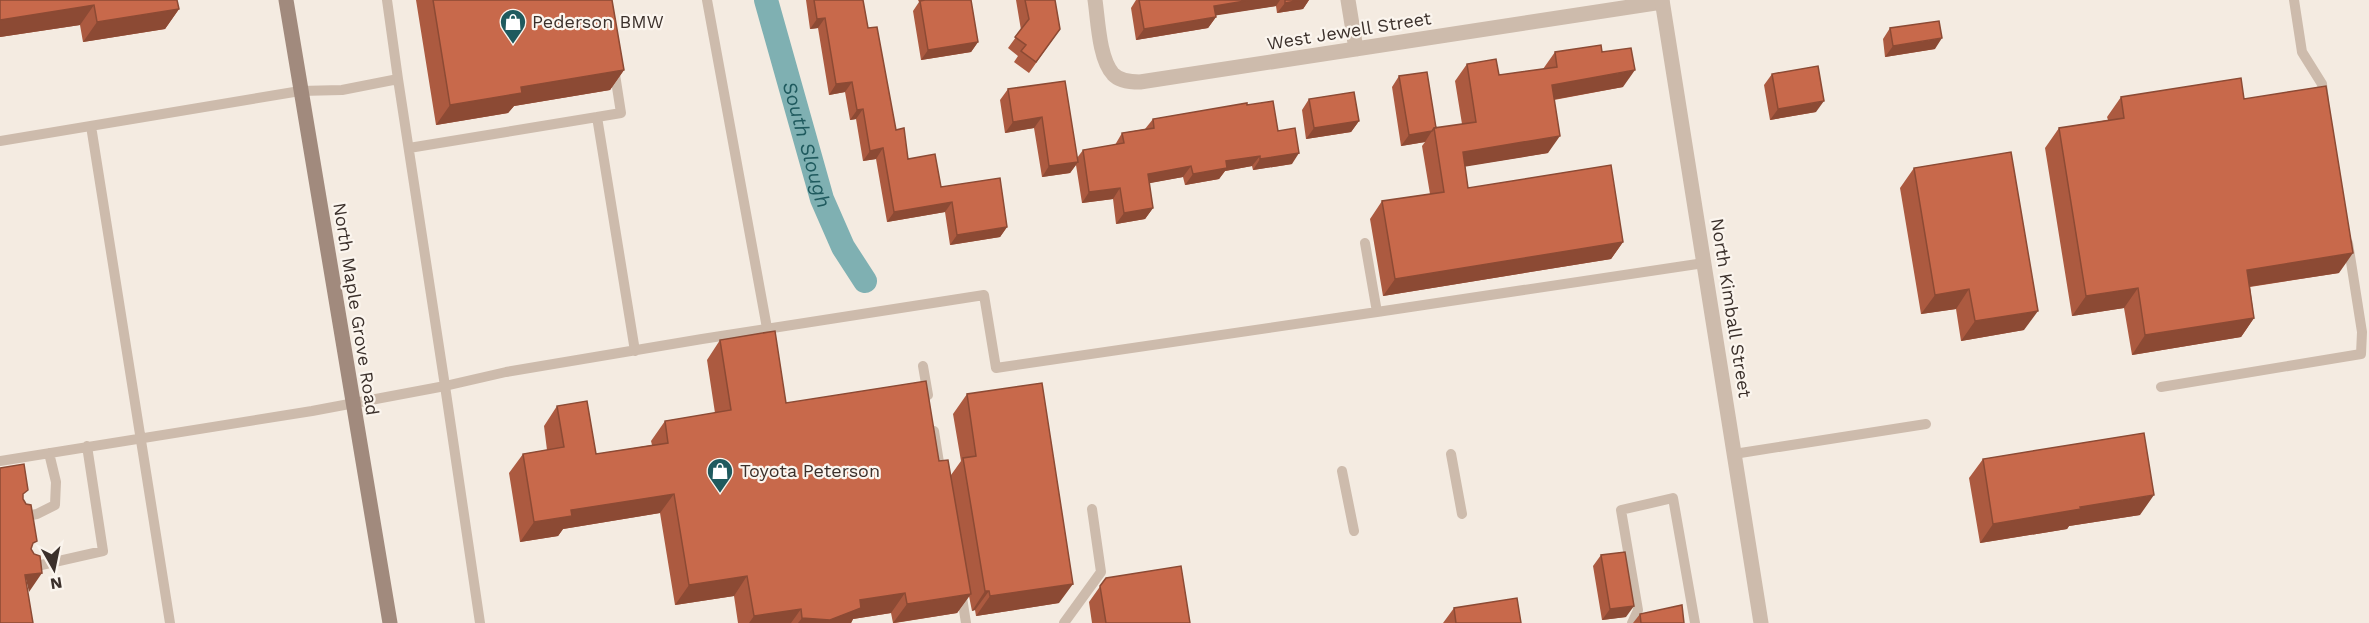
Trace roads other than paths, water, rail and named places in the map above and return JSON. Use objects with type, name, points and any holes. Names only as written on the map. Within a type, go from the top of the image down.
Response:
[{"type":"main road","name":"North Maple Grove Road","points":[[286,0],[351,404],[390,623]]},
{"type":"street","name":"West Jewell Street","points":[[1095,0],[1104,54],[1114,76],[1125,81],[1140,82],[1662,1]]},
{"type":"street","points":[[1348,0],[1356,49]]},
{"type":"street","name":"North Kimball Street","points":[[1662,1],[1761,623]]},
{"type":"lane","points":[[387,0],[480,623]]},
{"type":"lane","points":[[707,0],[767,328]]},
{"type":"lane","points":[[2294,0],[2302,52],[2322,84],[2325,108]]},
{"type":"lane","points":[[409,148],[621,113],[612,56]]},
{"type":"lane","points":[[0,141],[300,91],[342,90],[398,79]]},
{"type":"lane","points":[[597,117],[635,351]]},
{"type":"lane","points":[[91,126],[170,623]]},
{"type":"lane","points":[[2161,387],[2361,354],[2362,332],[2345,226]]},
{"type":"lane","points":[[1365,243],[1377,312]]},
{"type":"lane","points":[[0,461],[351,404],[506,372],[767,328],[984,295],[996,368],[1704,263]]},
{"type":"lane","points":[[923,366],[929,401]]},
{"type":"lane","points":[[933,424],[943,483]]},
{"type":"lane","points":[[1734,454],[1926,424]]},
{"type":"lane","points":[[25,568],[103,551],[87,447]]},
{"type":"lane","points":[[16,517],[37,514],[55,505],[56,482],[50,453]]},
{"type":"lane","points":[[1451,454],[1462,514]]},
{"type":"lane","points":[[1342,471],[1354,531]]},
{"type":"lane","points":[[1632,623],[1638,610],[1621,510],[1673,498],[1695,623]]},
{"type":"lane","points":[[1064,623],[1101,572],[1092,509]]},
{"type":"lane","points":[[958,576],[966,623]]},
{"type":"waterway","name":"South Slough","points":[[766,0],[822,199],[843,247],[865,281]]},
{"type":"place","name":"Pederson BMW","points":[[513,45]]},
{"type":"place","name":"Toyota Peterson","points":[[720,494]]}]
